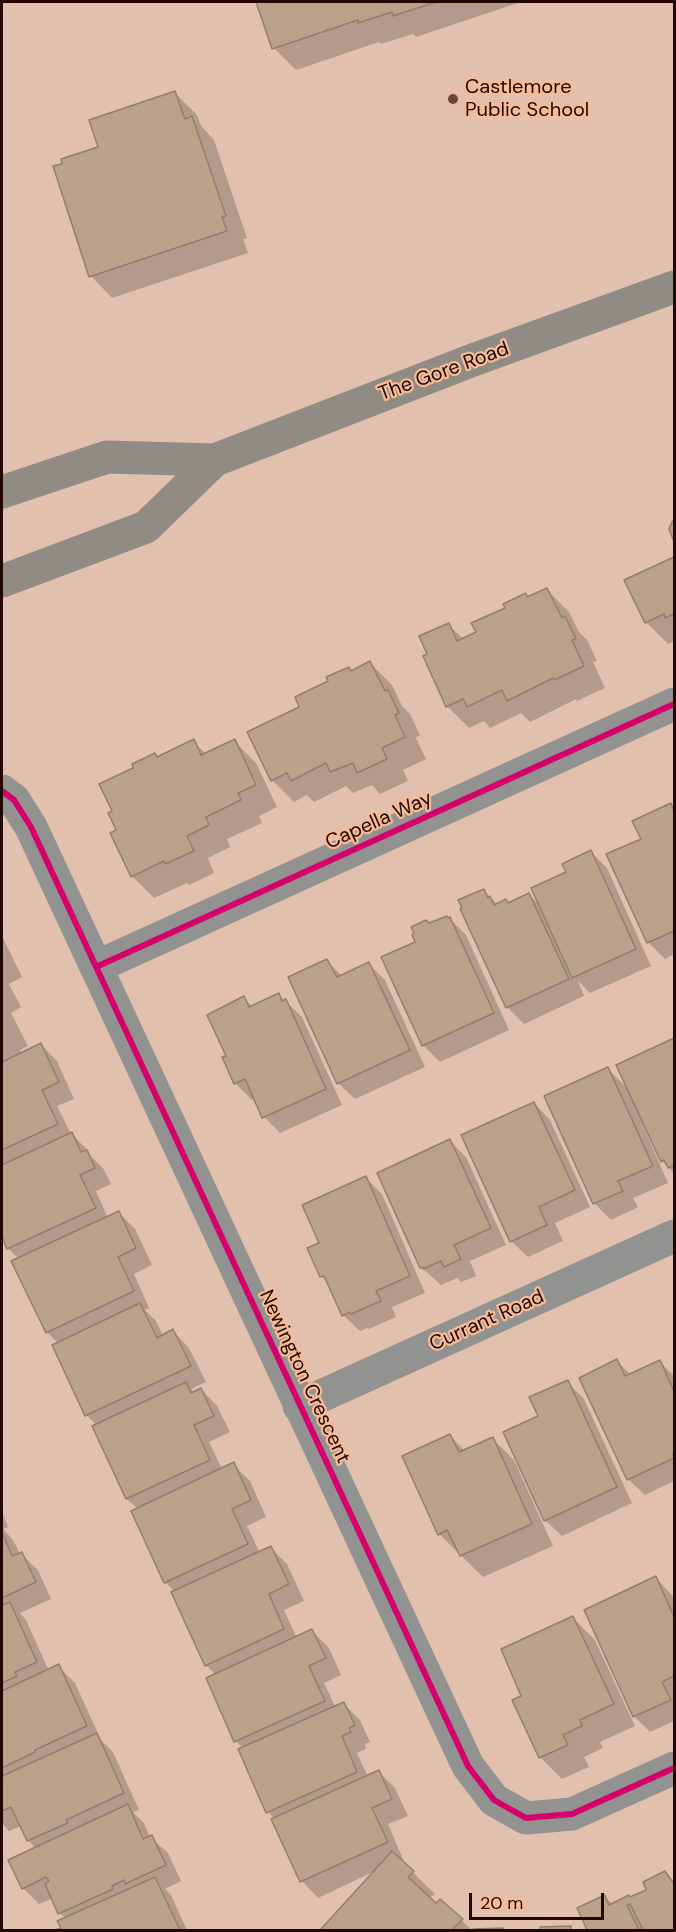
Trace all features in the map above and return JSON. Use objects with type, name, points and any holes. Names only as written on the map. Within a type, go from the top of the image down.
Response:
[{"type":"main road","name":"The Gore Road","points":[[2,581],[146,527],[215,460],[463,364],[675,287]]},
{"type":"main road","name":"The Gore Road","points":[[2,492],[107,456],[215,460]]},
{"type":"street","name":"Capella Way","points":[[96,967],[675,704]]},
{"type":"street","name":"Newington Crescent","points":[[2,791],[14,800],[31,827],[468,1766],[494,1800],[526,1818],[572,1814],[675,1768]]},
{"type":"street","name":"Currant Road","points":[[299,1406],[675,1236]]},
{"type":"building","points":[[256,2],[436,2],[393,16],[392,12],[358,23],[358,20],[272,49]]},
{"type":"building","points":[[175,91],[185,119],[192,116],[226,216],[222,217],[227,231],[89,277],[53,166],[62,164],[61,159],[98,147],[89,120]]},
{"type":"building","points":[[674,520],[674,542],[669,529]]},
{"type":"building","points":[[674,557],[674,614],[665,618],[664,614],[645,623],[624,580]]},
{"type":"building","points":[[547,588],[562,618],[565,616],[576,639],[572,640],[584,666],[554,680],[553,678],[507,701],[502,690],[467,707],[463,699],[446,707],[423,656],[427,654],[419,636],[449,623],[457,641],[476,632],[471,623],[505,608],[503,604],[526,593],[527,597]]},
{"type":"building","points":[[370,661],[399,713],[395,715],[405,737],[382,748],[387,759],[357,773],[353,763],[330,772],[326,763],[291,781],[287,773],[271,781],[247,732],[299,707],[295,697],[328,681],[326,677],[349,667],[351,671]]},
{"type":"building","points":[[194,739],[201,755],[235,739],[256,785],[238,793],[241,800],[206,817],[209,825],[187,836],[194,851],[165,864],[164,861],[131,877],[110,833],[116,830],[108,813],[112,811],[99,784],[133,768],[132,764],[155,753],[157,757]]},
{"type":"building","points":[[671,803],[674,811],[674,931],[647,943],[606,854],[641,839],[632,821]]},
{"type":"building","points":[[591,850],[636,949],[572,978],[531,888],[566,872],[562,864]]},
{"type":"building","points":[[484,889],[494,905],[506,899],[508,903],[529,893],[569,979],[506,1008],[460,909],[462,908],[458,900]]},
{"type":"building","points":[[450,917],[494,1013],[422,1046],[381,957],[415,942],[411,927],[426,920],[429,923]]},
{"type":"building","points":[[327,959],[337,977],[369,962],[410,1050],[337,1084],[288,977]]},
{"type":"building","points":[[279,993],[282,1001],[286,999],[326,1089],[262,1118],[245,1079],[234,1084],[222,1057],[226,1056],[207,1015],[244,996],[249,1007]]},
{"type":"building","points":[[674,1038],[674,1165],[668,1168],[664,1160],[661,1162],[616,1065]]},
{"type":"building","points":[[41,1043],[59,1082],[42,1090],[58,1124],[2,1150],[2,1062]]},
{"type":"building","points":[[608,1067],[653,1166],[618,1181],[623,1191],[593,1204],[544,1096]]},
{"type":"building","points":[[534,1102],[575,1190],[539,1207],[547,1225],[510,1242],[461,1135]]},
{"type":"building","points":[[72,1132],[81,1152],[87,1150],[95,1168],[80,1175],[96,1208],[7,1249],[2,1237],[2,1165]]},
{"type":"building","points":[[450,1139],[491,1228],[454,1245],[461,1259],[444,1267],[441,1261],[423,1269],[423,1267],[420,1268],[377,1173]]},
{"type":"building","points":[[366,1176],[410,1276],[376,1291],[381,1301],[342,1316],[324,1276],[320,1277],[307,1248],[319,1243],[302,1205]]},
{"type":"building","points":[[119,1211],[136,1248],[118,1257],[134,1291],[46,1333],[11,1261]]},
{"type":"building","points":[[140,1303],[157,1338],[173,1329],[191,1366],[85,1416],[52,1345]]},
{"type":"building","points":[[617,1359],[625,1376],[660,1360],[674,1391],[674,1458],[627,1480],[579,1378]]},
{"type":"building","points":[[568,1380],[617,1487],[544,1521],[503,1432],[538,1416],[529,1397]]},
{"type":"building","points":[[186,1382],[191,1393],[201,1388],[214,1416],[194,1425],[210,1460],[126,1499],[92,1426]]},
{"type":"building","points":[[450,1434],[459,1452],[493,1437],[532,1524],[460,1556],[447,1530],[438,1535],[402,1456]]},
{"type":"building","points":[[234,1462],[251,1500],[232,1509],[248,1544],[164,1583],[131,1511]]},
{"type":"building","points":[[2,1532],[12,1556],[22,1552],[36,1582],[2,1598]]},
{"type":"building","points":[[271,1546],[289,1584],[269,1594],[284,1629],[205,1666],[171,1592]]},
{"type":"building","points":[[656,1576],[674,1617],[674,1676],[662,1682],[671,1700],[633,1717],[584,1610]]},
{"type":"building","points":[[10,1602],[37,1662],[15,1672],[17,1676],[2,1683],[2,1605]]},
{"type":"building","points":[[573,1616],[614,1704],[580,1720],[582,1726],[563,1735],[568,1745],[539,1758],[512,1700],[521,1696],[501,1649]]},
{"type":"building","points":[[312,1629],[326,1658],[309,1666],[325,1701],[234,1742],[206,1678]]},
{"type":"building","points":[[59,1664],[87,1726],[2,1768],[2,1691]]},
{"type":"building","points":[[344,1702],[355,1725],[349,1728],[351,1732],[342,1736],[357,1772],[266,1813],[238,1749]]},
{"type":"building","points":[[97,1733],[124,1793],[66,1820],[68,1823],[27,1841],[11,1807],[2,1811],[2,1776]]},
{"type":"building","points":[[379,1770],[392,1799],[372,1808],[388,1842],[300,1882],[271,1819]]},
{"type":"building","points":[[128,1804],[143,1839],[152,1835],[166,1865],[125,1884],[124,1880],[112,1886],[113,1889],[58,1914],[45,1884],[49,1881],[46,1877],[22,1889],[8,1860]]},
{"type":"building","points":[[392,1851],[414,1871],[408,1877],[436,1903],[440,1899],[463,1919],[452,1930],[322,1930],[321,1929]]},
{"type":"building","points":[[665,1871],[674,1884],[674,1930],[643,1930],[630,1904],[627,1905],[639,1930],[587,1930],[577,1908],[605,1895],[609,1905],[629,1895],[630,1897],[646,1890],[643,1882]]},
{"type":"building","points":[[155,1877],[180,1930],[55,1930],[61,1928],[57,1921]]},
{"type":"building","points":[[571,1926],[571,1930],[540,1930],[540,1927]]},
{"type":"building","points":[[503,1928],[503,1930],[473,1930],[473,1929]]},
{"type":"cycle path","points":[[96,967],[674,704]]},
{"type":"cycle path","points":[[2,791],[14,800],[31,827],[468,1766],[494,1800],[526,1818],[572,1814],[674,1768]]},
{"type":"place","name":"Castlemore Public School","points":[[453,99]]}]
